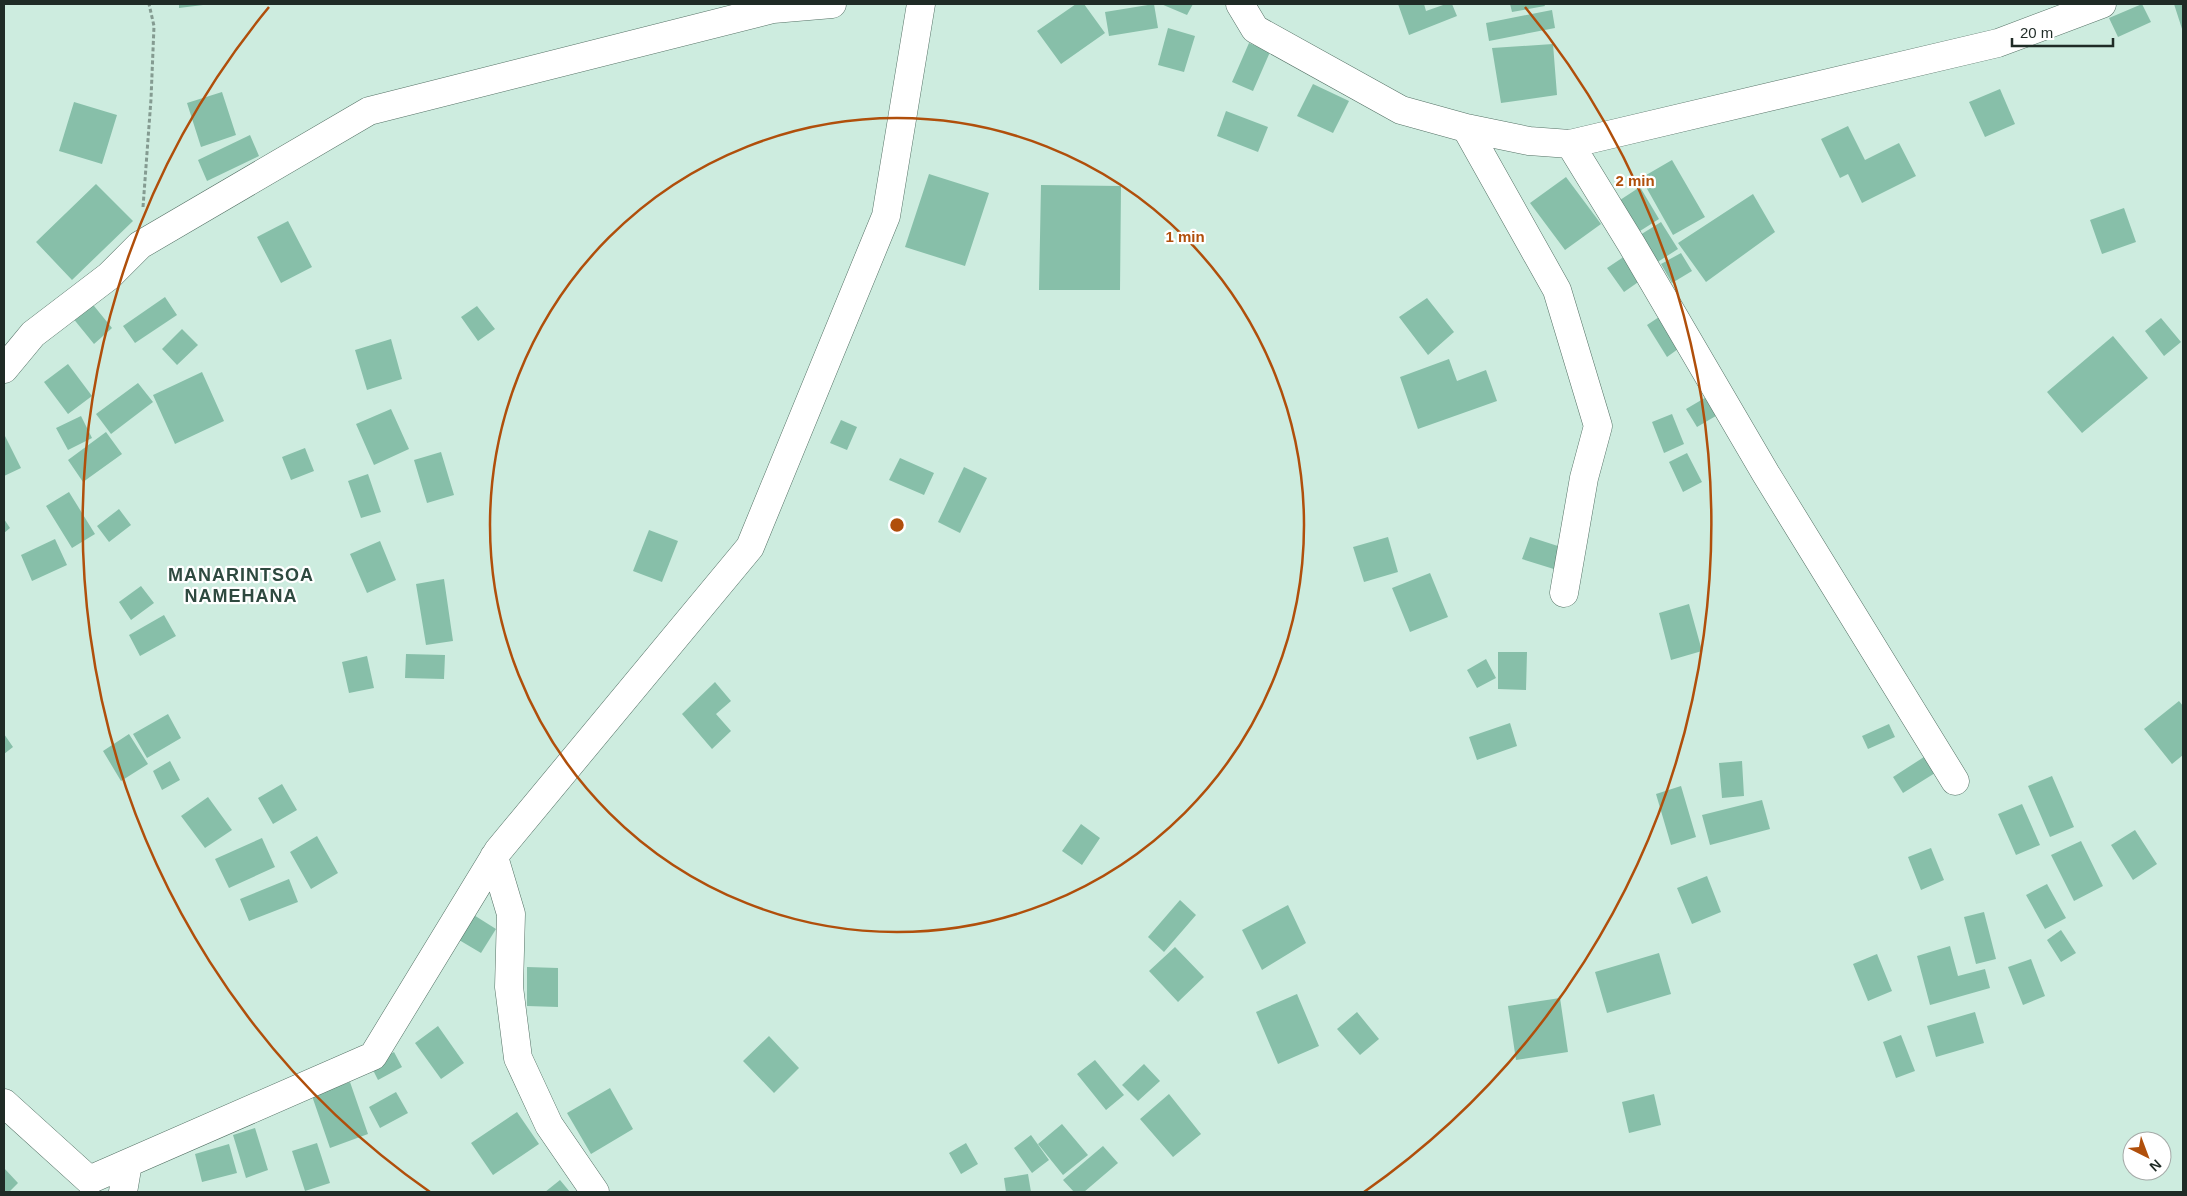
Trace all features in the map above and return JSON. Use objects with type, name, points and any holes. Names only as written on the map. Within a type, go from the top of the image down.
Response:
[{"type":"street","points":[[4,368],[33,334],[109,276],[140,244],[370,111],[773,9],[832,4]]},
{"type":"street","points":[[4,1103],[89,1180],[373,1056],[494,858],[750,546],[886,216],[921,4]]},
{"type":"street","points":[[1240,4],[1255,28],[1401,110],[1466,128],[1529,141],[1570,144],[1998,43],[2102,4]]},
{"type":"street","points":[[1466,128],[1557,290],[1598,426],[1584,478],[1564,593]]},
{"type":"street","points":[[1570,144],[1632,245],[1766,474],[1955,781]]},
{"type":"street","points":[[494,858],[511,914],[509,987],[518,1058],[549,1125],[595,1192]]},
{"type":"street","points":[[123,1192],[128,1163]]},
{"type":"path","points":[[140,244],[151,99],[154,26],[150,4]]},
{"type":"building","points":[[179,4],[203,4],[203,5],[179,8]]},
{"type":"building","points":[[1076,4],[1084,4],[1105,33],[1061,64],[1037,31]]},
{"type":"building","points":[[1154,4],[1158,28],[1109,36],[1105,12]]},
{"type":"building","points":[[1161,4],[1193,4],[1187,15]]},
{"type":"building","points":[[1398,4],[1424,4],[1426,11],[1446,4],[1452,4],[1457,16],[1409,35]]},
{"type":"building","points":[[1510,4],[1544,4],[1545,6],[1512,12]]},
{"type":"building","points":[[2142,4],[2151,22],[2118,37],[2109,18]]},
{"type":"building","points":[[2174,4],[2183,4],[2183,32]]},
{"type":"building","points":[[1552,10],[1555,28],[1489,41],[1486,23]]},
{"type":"building","points":[[1168,28],[1195,36],[1184,72],[1158,65]]},
{"type":"building","points":[[1249,43],[1270,52],[1253,91],[1232,82]]},
{"type":"building","points":[[1553,44],[1557,95],[1501,103],[1492,48]]},
{"type":"building","points":[[1313,84],[1349,101],[1333,133],[1297,116]]},
{"type":"building","points":[[2000,89],[2015,124],[1985,137],[1969,102]]},
{"type":"building","points":[[222,92],[236,135],[201,147],[187,103]]},
{"type":"building","points":[[74,102],[117,115],[102,164],[59,151]]},
{"type":"building","points":[[1226,111],[1268,127],[1258,152],[1217,136]]},
{"type":"building","points":[[1848,126],[1865,160],[1899,143],[1916,176],[1862,203],[1848,174],[1840,178],[1821,139]]},
{"type":"building","points":[[250,135],[259,156],[207,181],[198,160]]},
{"type":"building","points":[[1672,160],[1705,217],[1673,235],[1641,178]]},
{"type":"building","points":[[929,174],[989,193],[965,266],[905,247]]},
{"type":"building","points":[[1566,177],[1601,224],[1565,250],[1530,203]]},
{"type":"building","points":[[96,184],[133,221],[72,280],[36,242]]},
{"type":"building","points":[[1041,185],[1121,186],[1120,290],[1039,290]]},
{"type":"building","points":[[1640,187],[1659,219],[1640,231],[1620,200]]},
{"type":"building","points":[[1753,194],[1775,232],[1706,282],[1678,243]]},
{"type":"building","points":[[2124,208],[2136,242],[2102,254],[2090,220]]},
{"type":"building","points":[[288,221],[312,267],[281,283],[257,237]]},
{"type":"building","points":[[1661,222],[1678,249],[1656,263],[1640,235]]},
{"type":"building","points":[[1681,253],[1692,271],[1672,283],[1661,264]]},
{"type":"building","points":[[1628,254],[1644,278],[1624,292],[1607,268]]},
{"type":"building","points":[[165,297],[177,315],[135,343],[123,326]]},
{"type":"building","points":[[1427,298],[1454,332],[1428,355],[1399,317]]},
{"type":"building","points":[[90,301],[112,328],[94,344],[72,317]]},
{"type":"building","points":[[477,306],[495,329],[478,341],[461,317]]},
{"type":"building","points":[[1665,313],[1685,344],[1667,357],[1647,325]]},
{"type":"building","points":[[2161,318],[2181,342],[2164,356],[2145,331]]},
{"type":"building","points":[[182,329],[198,345],[177,365],[162,349]]},
{"type":"building","points":[[2113,336],[2148,378],[2082,433],[2047,392]]},
{"type":"building","points":[[391,339],[402,379],[367,390],[355,350]]},
{"type":"building","points":[[1449,359],[1457,381],[1486,370],[1497,401],[1418,429],[1400,377]]},
{"type":"building","points":[[68,364],[92,396],[68,414],[44,382]]},
{"type":"building","points":[[202,372],[224,421],[175,444],[153,395]]},
{"type":"building","points":[[138,383],[153,402],[111,434],[96,414]]},
{"type":"building","points":[[1715,392],[1726,410],[1697,427],[1686,409]]},
{"type":"building","points":[[391,409],[409,449],[374,465],[356,424]]},
{"type":"building","points":[[1672,414],[1684,444],[1664,453],[1652,422]]},
{"type":"building","points":[[81,416],[92,438],[68,450],[56,428]]},
{"type":"building","points":[[841,420],[857,427],[847,450],[830,443]]},
{"type":"building","points":[[106,432],[122,454],[83,482],[68,460]]},
{"type":"building","points":[[4,434],[21,468],[4,476]]},
{"type":"building","points":[[305,448],[314,471],[291,480],[282,457]]},
{"type":"building","points":[[441,452],[454,495],[427,503],[414,460]]},
{"type":"building","points":[[1687,453],[1702,482],[1683,492],[1669,462]]},
{"type":"building","points":[[900,458],[934,473],[924,495],[889,480]]},
{"type":"building","points":[[964,467],[987,478],[960,533],[938,522]]},
{"type":"building","points":[[368,474],[381,512],[361,518],[348,481]]},
{"type":"building","points":[[69,492],[95,534],[72,548],[46,506]]},
{"type":"building","points":[[119,509],[131,525],[109,542],[97,526]]},
{"type":"building","points":[[4,519],[10,528],[4,533]]},
{"type":"building","points":[[649,530],[678,541],[662,582],[633,571]]},
{"type":"building","points":[[1388,537],[1398,572],[1364,582],[1353,547]]},
{"type":"building","points":[[1530,537],[1564,548],[1557,570],[1522,559]]},
{"type":"building","points":[[55,539],[67,565],[32,581],[21,555]]},
{"type":"building","points":[[380,541],[396,580],[367,593],[350,554]]},
{"type":"building","points":[[1430,573],[1448,617],[1410,632],[1392,588]]},
{"type":"building","points":[[444,579],[453,641],[426,645],[416,584]]},
{"type":"building","points":[[141,586],[154,603],[131,620],[119,602]]},
{"type":"building","points":[[1689,604],[1702,651],[1671,660],[1659,613]]},
{"type":"building","points":[[164,615],[176,636],[140,656],[129,635]]},
{"type":"building","points":[[1498,652],[1527,652],[1526,690],[1498,689]]},
{"type":"building","points":[[406,654],[445,655],[444,679],[405,678]]},
{"type":"building","points":[[367,656],[374,688],[349,693],[342,662]]},
{"type":"building","points":[[1486,659],[1496,678],[1477,688],[1467,670]]},
{"type":"building","points":[[715,682],[731,701],[716,714],[731,731],[712,749],[682,714]]},
{"type":"building","points":[[2179,701],[2183,706],[2183,755],[2172,764],[2144,729]]},
{"type":"building","points":[[168,714],[181,738],[147,758],[133,734]]},
{"type":"building","points":[[1510,723],[1517,746],[1477,760],[1469,737]]},
{"type":"building","points":[[1889,724],[1895,737],[1868,749],[1862,736]]},
{"type":"building","points":[[4,734],[13,747],[4,754]]},
{"type":"building","points":[[129,734],[148,764],[121,781],[103,751]]},
{"type":"building","points":[[1924,757],[1935,773],[1903,793],[1893,777]]},
{"type":"building","points":[[170,761],[180,780],[162,790],[153,771]]},
{"type":"building","points":[[1742,761],[1744,796],[1722,798],[1719,763]]},
{"type":"building","points":[[2052,776],[2074,827],[2050,837],[2028,786]]},
{"type":"building","points":[[282,784],[297,810],[273,824],[258,798]]},
{"type":"building","points":[[1681,786],[1696,837],[1671,845],[1656,794]]},
{"type":"building","points":[[208,797],[232,830],[205,848],[181,816]]},
{"type":"building","points":[[1762,800],[1770,829],[1710,845],[1702,815]]},
{"type":"building","points":[[2022,804],[2040,845],[2016,855],[1998,814]]},
{"type":"building","points":[[1081,824],[1100,838],[1082,865],[1062,851]]},
{"type":"building","points":[[2135,830],[2157,864],[2133,880],[2111,845]]},
{"type":"building","points":[[317,836],[338,873],[311,889],[290,852]]},
{"type":"building","points":[[262,838],[275,867],[229,888],[215,859]]},
{"type":"building","points":[[2081,841],[2103,886],[2074,901],[2051,855]]},
{"type":"building","points":[[1931,848],[1944,880],[1921,890],[1908,857]]},
{"type":"building","points":[[1707,876],[1721,912],[1692,924],[1677,888]]},
{"type":"building","points":[[289,879],[298,902],[249,921],[240,899]]},
{"type":"building","points":[[2047,884],[2066,918],[2045,929],[2026,895]]},
{"type":"building","points":[[1180,900],[1196,915],[1164,952],[1148,937]]},
{"type":"building","points":[[1288,905],[1306,943],[1262,970],[1242,930]]},
{"type":"building","points":[[469,912],[496,929],[481,953],[454,937]]},
{"type":"building","points":[[1984,912],[1996,959],[1976,964],[1964,917]]},
{"type":"building","points":[[2061,930],[2076,953],[2061,962],[2047,940]]},
{"type":"building","points":[[1950,946],[1958,976],[1985,969],[1990,988],[1930,1005],[1917,956]]},
{"type":"building","points":[[1175,947],[1204,977],[1178,1002],[1149,971]]},
{"type":"building","points":[[1659,953],[1671,994],[1607,1013],[1595,972]]},
{"type":"building","points":[[1877,954],[1892,991],[1868,1001],[1853,964]]},
{"type":"building","points":[[2031,959],[2045,996],[2023,1005],[2008,967]]},
{"type":"building","points":[[527,967],[558,968],[558,1007],[527,1006]]},
{"type":"building","points":[[1297,994],[1319,1046],[1278,1064],[1256,1012]]},
{"type":"building","points":[[1560,998],[1568,1052],[1516,1060],[1508,1006]]},
{"type":"building","points":[[1357,1012],[1379,1039],[1360,1055],[1337,1029]]},
{"type":"building","points":[[1975,1012],[1984,1043],[1936,1057],[1927,1026]]},
{"type":"building","points":[[438,1026],[464,1063],[441,1079],[415,1043]]},
{"type":"building","points":[[1901,1035],[1915,1071],[1896,1078],[1883,1042]]},
{"type":"building","points":[[769,1036],[799,1068],[774,1093],[743,1061]]},
{"type":"building","points":[[394,1052],[402,1067],[378,1080],[370,1064]]},
{"type":"building","points":[[1095,1060],[1124,1095],[1106,1110],[1077,1074]]},
{"type":"building","points":[[1144,1064],[1160,1081],[1138,1101],[1122,1085]]},
{"type":"building","points":[[350,1082],[368,1134],[330,1148],[312,1096]]},
{"type":"building","points":[[610,1088],[633,1129],[591,1154],[567,1113]]},
{"type":"building","points":[[396,1092],[408,1113],[380,1128],[369,1107]]},
{"type":"building","points":[[1169,1094],[1201,1134],[1173,1157],[1140,1119]]},
{"type":"building","points":[[1654,1094],[1661,1125],[1629,1133],[1622,1102]]},
{"type":"building","points":[[517,1112],[539,1144],[493,1175],[471,1143]]},
{"type":"building","points":[[1062,1124],[1088,1155],[1063,1175],[1038,1144]]},
{"type":"building","points":[[255,1128],[268,1170],[246,1178],[233,1135]]},
{"type":"building","points":[[1031,1135],[1049,1160],[1032,1173],[1014,1148]]},
{"type":"building","points":[[317,1143],[330,1183],[305,1191],[292,1151]]},
{"type":"building","points":[[966,1143],[978,1164],[961,1174],[949,1153]]},
{"type":"building","points":[[229,1144],[237,1173],[202,1182],[195,1154]]},
{"type":"building","points":[[1103,1146],[1118,1163],[1084,1192],[1074,1192],[1063,1180]]},
{"type":"building","points":[[4,1168],[18,1183],[9,1192],[4,1192]]},
{"type":"building","points":[[1028,1174],[1031,1192],[1006,1192],[1004,1178]]},
{"type":"building","points":[[560,1180],[570,1192],[545,1192]]},
{"type":"district","name":"MANARINTSOA NAMEHANA","points":[[241,585]]}]
